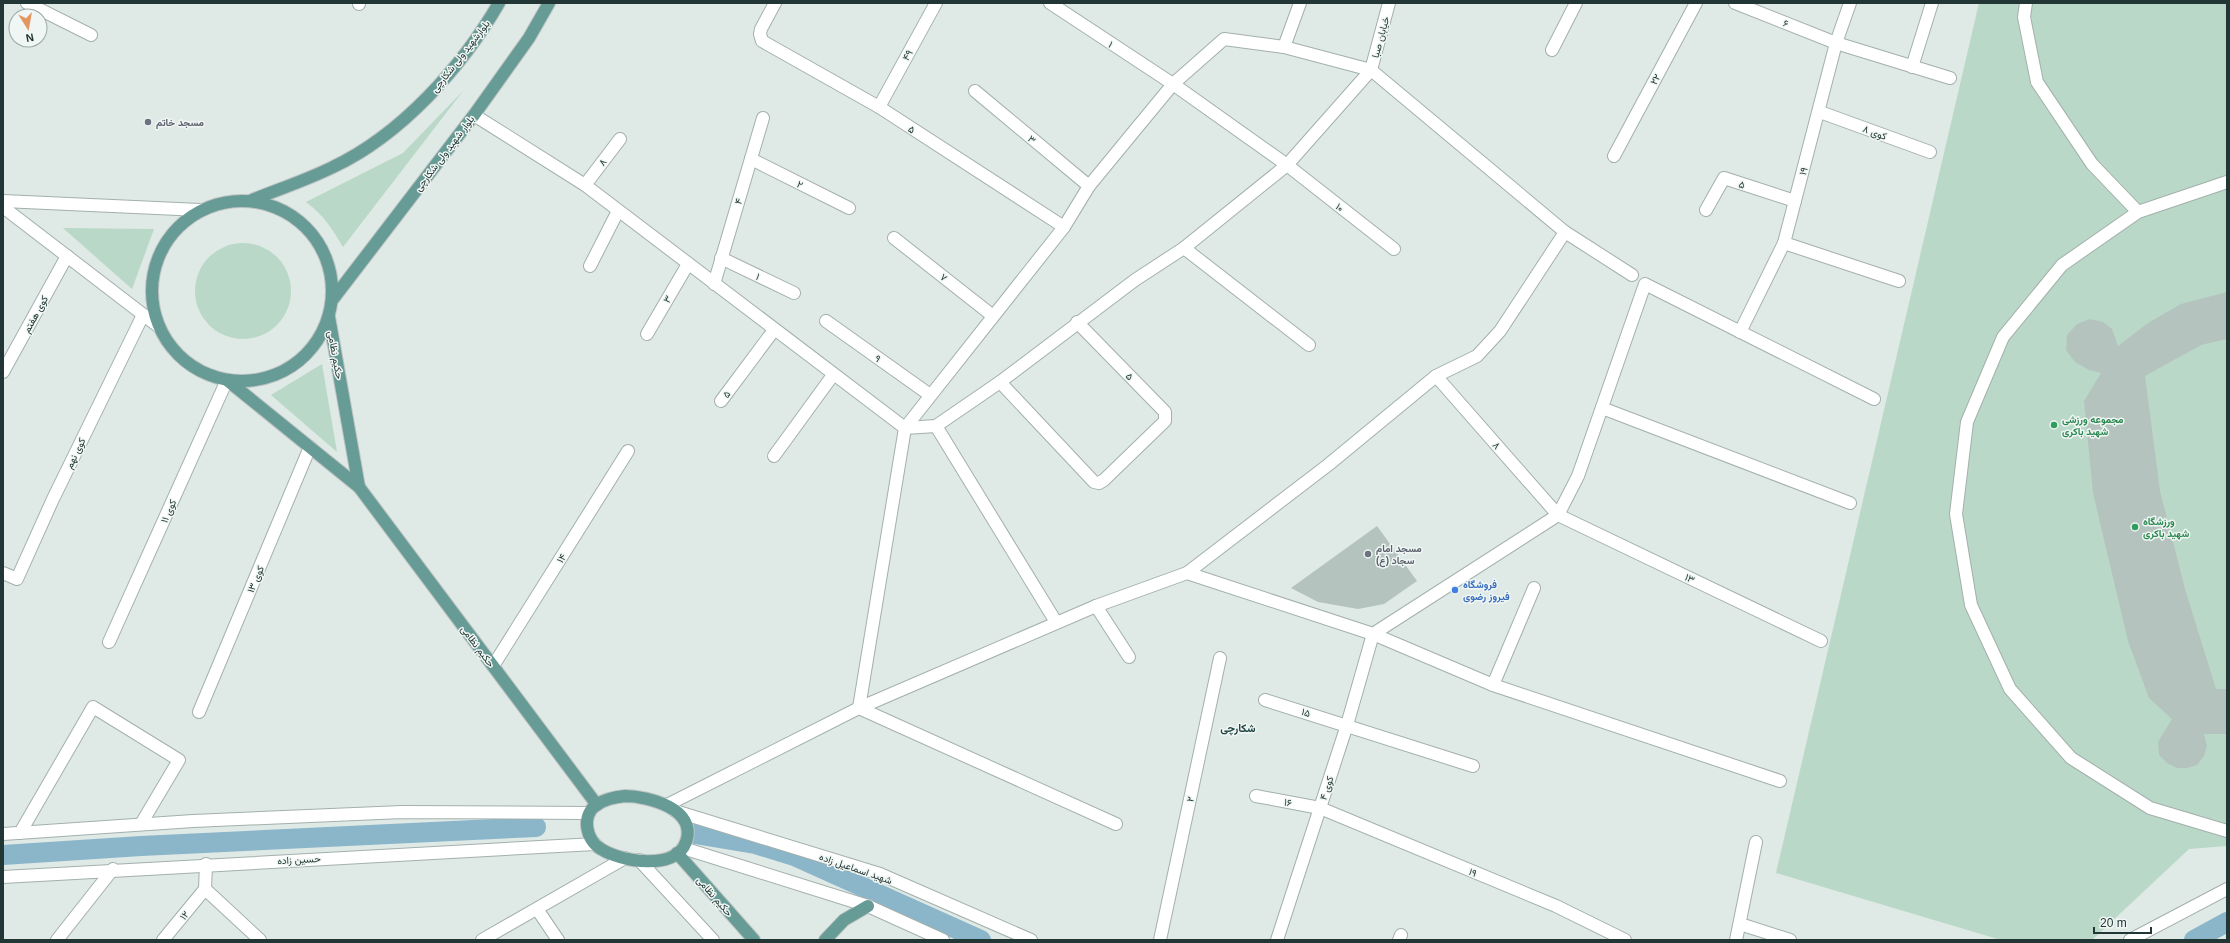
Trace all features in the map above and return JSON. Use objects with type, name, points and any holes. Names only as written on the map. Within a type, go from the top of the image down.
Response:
[{"type":"main road","name":"بلوارشهید ولی شکارچی","points":[[252,200],[334,167],[383,137],[438,87],[500,3]]},
{"type":"main road","name":"بلوار شهید ولی شکارچی","points":[[333,299],[474,115],[528,38],[549,3]]},
{"type":"main road","points":[[252,200],[279,208],[291,215],[302,223],[320,244],[331,270],[333,299],[329,317],[318,341],[295,364],[278,374],[253,381],[227,380],[209,375],[188,364],[170,347],[158,326],[151,300],[153,273],[162,248],[178,226],[200,210],[225,202],[252,200]]},
{"type":"main road","name":"حکیم نظامی","points":[[329,317],[359,487]]},
{"type":"main road","name":"حکیم نظامی","points":[[227,380],[359,487],[493,666],[593,809]]},
{"type":"main road","points":[[615,797],[648,797],[671,808],[686,824],[687,838],[680,850],[660,861],[625,858],[601,849],[595,844],[588,831],[593,809],[615,797]]},
{"type":"main road","name":"حکیم نظامی","points":[[680,850],[754,940]]},
{"type":"main road","points":[[825,940],[844,920],[868,906]]},
{"type":"street","points":[[27,3],[91,35]]},
{"type":"street","name":"۵","points":[[775,3],[760,34],[762,41],[879,107],[1064,227]]},
{"type":"street","name":"۴۹","points":[[879,107],[936,3]]},
{"type":"street","name":"۱","points":[[1050,3],[1173,84],[1287,165]]},
{"type":"street","points":[[1284,47],[1300,3]]},
{"type":"street","name":"خیابان صبا","points":[[1371,70],[1389,3]]},
{"type":"street","points":[[1552,50],[1576,3]]},
{"type":"street","name":"۲۲","points":[[1614,156],[1696,3]]},
{"type":"street","name":"۶","points":[[1735,3],[1836,43],[1950,78]]},
{"type":"street","name":"۱۹","points":[[1740,332],[1784,243],[1820,112],[1836,43],[1850,3]]},
{"type":"street","points":[[1912,67],[1932,3]]},
{"type":"street","points":[[2026,3],[2024,17],[2037,82],[2092,164],[2138,212]]},
{"type":"street","points":[[859,708],[905,428],[1064,227],[1089,186],[1173,84],[1224,39],[1284,47],[1371,70],[1564,232],[1632,275]]},
{"type":"street","points":[[474,115],[585,185],[833,375],[905,428],[936,426],[1000,382],[1077,322],[1135,280],[1184,248],[1287,165],[1371,70]]},
{"type":"street","name":"۳","points":[[975,91],[1089,186]]},
{"type":"street","name":"کوی ۸","points":[[1820,112],[1930,152]]},
{"type":"street","name":"۴","points":[[714,284],[763,118]]},
{"type":"street","name":"۸","points":[[585,185],[620,139]]},
{"type":"street","name":"۲","points":[[751,159],[850,208]]},
{"type":"street","name":"۱۰","points":[[1287,165],[1394,249]]},
{"type":"street","name":"۵","points":[[1706,210],[1724,178],[1795,201]]},
{"type":"street","points":[[2227,182],[2138,212],[2062,265],[2003,337],[1967,422],[1956,514],[1971,605],[2010,689],[2071,758],[2150,808],[2227,831]]},
{"type":"street","points":[[3,201],[200,210]]},
{"type":"street","points":[[3,208],[158,326]]},
{"type":"street","points":[[590,266],[618,211]]},
{"type":"street","points":[[671,808],[859,708],[1056,622],[1187,573],[1328,465],[1436,376],[1477,356],[1500,331],[1564,232]]},
{"type":"street","name":"۷","points":[[894,238],[993,316]]},
{"type":"street","points":[[1784,243],[1899,281]]},
{"type":"street","points":[[1184,248],[1309,345]]},
{"type":"street","name":"کوی هفتم","points":[[3,372],[67,256]]},
{"type":"street","name":"۱","points":[[721,258],[794,293]]},
{"type":"street","name":"۳","points":[[647,334],[688,264]]},
{"type":"street","points":[[1373,634],[1558,515],[1578,476],[1645,284],[1874,399]]},
{"type":"street","name":"کوی نهم","points":[[3,572],[17,579],[53,498],[143,315]]},
{"type":"street","name":"۹","points":[[826,321],[930,395]]},
{"type":"street","name":"۵","points":[[1000,382],[1094,482],[1099,483],[1104,480],[1165,420],[1165,412],[1077,322]]},
{"type":"street","name":"۵","points":[[721,401],[774,330]]},
{"type":"street","points":[[774,456],[833,375]]},
{"type":"street","name":"۸","points":[[1436,376],[1558,515]]},
{"type":"street","name":"کوی ۱۱","points":[[109,642],[227,380]]},
{"type":"street","points":[[1602,408],[1850,503]]},
{"type":"street","points":[[936,426],[1056,622]]},
{"type":"street","name":"کوی ۱۳","points":[[200,712],[310,447]]},
{"type":"street","name":"۱۴","points":[[493,666],[628,451]]},
{"type":"street","name":"۱۳","points":[[1558,515],[1821,641]]},
{"type":"street","points":[[1187,573],[1373,634],[1493,685],[1780,781]]},
{"type":"street","points":[[1493,685],[1534,588]]},
{"type":"street","points":[[1096,606],[1129,658]]},
{"type":"street","name":"کوی ۴","points":[[1277,940],[1347,725],[1373,634]]},
{"type":"street","name":"۲","points":[[1160,940],[1220,658]]},
{"type":"street","name":"۱۵","points":[[1265,700],[1473,766]]},
{"type":"street","points":[[20,833],[93,707],[179,760],[141,824]]},
{"type":"street","points":[[859,708],[1116,824]]},
{"type":"street","name":"۱۶","points":[[1256,796],[1320,808]]},
{"type":"street","name":"شهید اسماعیل زاده","points":[[671,808],[880,874],[1031,940]]},
{"type":"street","name":"۱۹","points":[[1320,808],[1556,906],[1625,940]]},
{"type":"street","points":[[3,834],[141,824],[402,812],[593,809]]},
{"type":"street","points":[[1736,940],[1756,842]]},
{"type":"street","name":"حسین زاده","points":[[3,877],[113,869],[595,844]]},
{"type":"street","points":[[680,850],[868,906],[943,940]]},
{"type":"street","points":[[482,940],[625,858]]},
{"type":"street","points":[[639,860],[713,940]]},
{"type":"street","points":[[206,864],[205,889],[260,940]]},
{"type":"street","points":[[57,940],[113,869]]},
{"type":"street","name":"۱۲","points":[[163,940],[205,889]]},
{"type":"street","points":[[2130,940],[2227,889]]},
{"type":"street","points":[[537,909],[558,940]]},
{"type":"street","points":[[1740,924],[1790,940]]},
{"type":"green space","name":"مجموعه ورزشی شهید باکری","points":[[1979,3],[2227,3],[2227,846],[2189,849],[2092,940],[2001,940],[1776,873]]},
{"type":"green space","points":[[463,91],[343,247],[323,217],[306,202],[403,153]]},
{"type":"green space","points":[[63,228],[154,229],[132,289]]},
{"type":"green space","points":[[243,243],[261,247],[270,251],[277,257],[283,264],[287,273],[291,291],[287,309],[283,318],[277,325],[270,331],[261,335],[243,339],[225,335],[216,331],[209,325],[203,318],[199,309],[195,291],[199,273],[203,264],[209,257],[216,251],[225,247]]},
{"type":"green space","points":[[322,364],[337,452],[271,395]]},
{"type":"building","name":"ورزشگاه شهید باکری","points":[[2227,292],[2227,339],[2201,345],[2145,376],[2160,491],[2185,589],[2216,689],[2227,689],[2227,734],[2204,734],[2207,746],[2204,756],[2197,765],[2187,768],[2177,768],[2167,763],[2159,755],[2158,742],[2172,719],[2149,698],[2128,641],[2093,493],[2084,401],[2101,373],[2089,370],[2075,362],[2066,350],[2067,335],[2077,324],[2090,319],[2103,322],[2112,329],[2118,346],[2148,323],[2181,304]]},
{"type":"building","name":"مسجد امام سجاد (ع)","points":[[1377,526],[1417,581],[1384,604],[1358,609],[1318,602],[1291,588]]},
{"type":"waterway","points":[[3,855],[141,846],[536,827]]},
{"type":"waterway","points":[[695,834],[755,844],[794,856],[981,940]]},
{"type":"waterway","points":[[2194,940],[2227,922]]},
{"type":"place","name":"مسجد خاتم","points":[[148,122]]},
{"type":"place","name":"مجموعه ورزشی شهید باکری","points":[[2054,425]]},
{"type":"place","name":"ورزشگاه شهید باکری","points":[[2135,527]]},
{"type":"place","name":"مسجد امام سجاد (ع)","points":[[1368,554]]},
{"type":"place","name":"فروشگاه فیروز رضوی","points":[[1455,590]]},
{"type":"district","name":"شکارچی","points":[[1238,728]]}]
